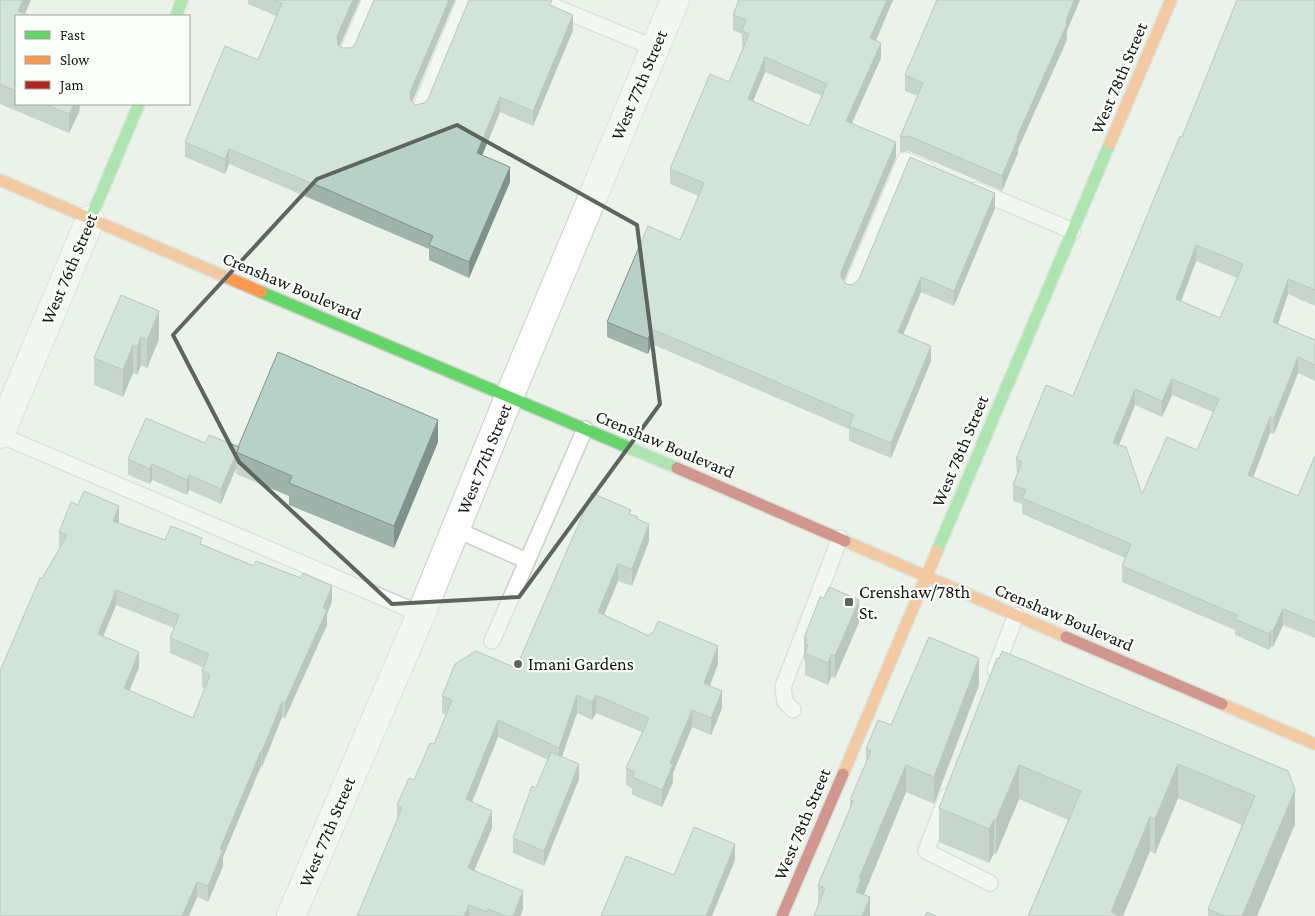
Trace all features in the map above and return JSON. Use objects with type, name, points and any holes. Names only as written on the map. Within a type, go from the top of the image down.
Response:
[{"type":"main road","points":[[176,15],[182,0]]},
{"type":"main road","name":"West 78th Street","points":[[782,916],[928,577],[956,506],[1171,0]]},
{"type":"main road","name":"West 76th Street","points":[[90,220],[139,105]]},
{"type":"main road","name":"Crenshaw Boulevard","points":[[0,180],[90,220],[840,538],[1315,744]]},
{"type":"street","name":"West 77th Street","points":[[291,916],[421,614],[509,397],[675,0]]},
{"type":"street","name":"West 76th Street","points":[[0,434],[90,220]]},
{"type":"lane","points":[[346,55],[370,0]]},
{"type":"lane","points":[[419,112],[465,0]]},
{"type":"lane","points":[[538,0],[655,48]]},
{"type":"lane","points":[[850,291],[905,160],[938,174]]},
{"type":"lane","points":[[963,184],[1073,231]]},
{"type":"lane","points":[[492,641],[584,429]]},
{"type":"lane","points":[[0,434],[421,614]]},
{"type":"lane","points":[[455,530],[527,561]]},
{"type":"lane","points":[[793,710],[785,702],[783,687],[840,538]]},
{"type":"lane","points":[[988,688],[1016,615]]},
{"type":"lane","points":[[954,779],[926,851],[990,883]]},
{"type":"highlighted area","points":[[457,125],[637,225],[660,404],[519,597],[392,604],[239,462],[173,335],[317,179]]},
{"type":"building","points":[[0,0],[23,0],[18,11],[28,15],[15,15],[15,91],[0,84]]},
{"type":"building","points":[[274,0],[353,0],[337,36],[338,45],[343,48],[351,48],[355,44],[374,0],[449,0],[410,92],[411,101],[416,105],[424,103],[428,99],[469,0],[552,0],[550,5],[573,15],[533,111],[500,97],[477,153],[510,167],[469,262],[429,245],[433,236],[328,190],[229,149],[225,159],[185,142],[225,46],[258,60],[282,3]]},
{"type":"building","points":[[739,0],[887,0],[870,38],[881,43],[846,121],[896,142],[841,272],[841,277],[846,284],[852,285],[859,279],[910,157],[995,193],[954,291],[921,277],[898,332],[931,346],[891,443],[849,426],[854,415],[652,329],[648,339],[607,322],[648,226],[680,240],[704,183],[670,169],[710,74],[729,82],[749,34],[742,31],[746,20],[733,15]],"holes":[[[765,57],[827,84],[809,126],[748,99]]]},
{"type":"building","points":[[937,0],[1074,0],[1066,20],[1066,26],[1017,137],[1002,176],[909,136],[900,137],[923,83],[905,75]]},
{"type":"building","points":[[1237,0],[1315,0],[1315,290],[1288,279],[1273,322],[1315,340],[1315,365],[1298,357],[1274,418],[1270,417],[1248,475],[1298,496],[1315,456],[1315,622],[1283,609],[1273,631],[1271,630],[1269,634],[1235,619],[1237,615],[1122,566],[1131,544],[1022,498],[1026,490],[1013,485],[1022,462],[1016,459],[1046,385],[1073,396],[1180,136],[1182,137]],"holes":[[[1196,245],[1243,264],[1220,318],[1176,299]],[[1172,379],[1219,399],[1197,450],[1167,437],[1142,494],[1126,447],[1113,443],[1135,389],[1162,401]]]},
{"type":"building","points":[[47,105],[74,105],[69,114]]},
{"type":"building","points":[[121,295],[159,311],[147,340],[141,337],[137,347],[133,345],[123,370],[94,358]]},
{"type":"building","points":[[278,352],[438,420],[394,526],[289,483],[292,476],[236,452]]},
{"type":"building","points":[[146,418],[205,443],[209,435],[239,447],[221,489],[189,475],[187,480],[152,464],[150,469],[128,459]]},
{"type":"building","points":[[84,491],[119,506],[113,521],[165,540],[171,526],[202,538],[200,544],[254,566],[256,561],[301,578],[303,573],[332,586],[323,608],[327,610],[285,703],[282,702],[220,849],[223,850],[208,886],[197,882],[182,916],[0,916],[0,671],[40,578],[42,579],[67,535],[59,532],[71,502],[78,505]],"holes":[[[116,590],[179,615],[170,638],[209,654],[202,671],[210,675],[193,718],[124,688],[139,652],[98,634]]]},
{"type":"building","points":[[592,493],[631,510],[629,514],[649,524],[632,569],[618,564],[598,612],[649,636],[653,633],[658,621],[718,646],[704,683],[722,691],[711,718],[692,710],[670,763],[673,764],[662,790],[632,777],[635,772],[626,768],[649,718],[596,695],[592,702],[577,695],[559,748],[498,720],[466,799],[492,811],[468,868],[523,891],[513,916],[505,916],[488,909],[487,912],[469,905],[464,916],[357,916],[402,808],[397,805],[409,778],[414,780],[430,743],[434,744],[452,700],[442,696],[455,664],[476,651],[516,668]]},
{"type":"building","points":[[829,587],[859,600],[835,656],[831,655],[828,663],[805,653],[808,645],[805,644],[807,639],[804,638],[820,597],[824,598]]},
{"type":"building","points":[[929,637],[979,658],[934,777],[906,765],[859,878],[861,879],[856,892],[870,897],[862,916],[814,916],[825,888],[818,885],[853,801],[850,800],[871,751],[866,749],[878,720],[891,725]]},
{"type":"building","points":[[1002,651],[1288,771],[1295,790],[1242,916],[1224,916],[1208,909],[1255,796],[1178,764],[1155,819],[1150,817],[1111,912],[1119,916],[1028,916],[1081,791],[1019,765],[996,820],[994,819],[989,829],[939,808],[997,658],[999,659]]},
{"type":"building","points":[[551,752],[579,764],[544,851],[513,838],[532,786],[536,788]]},
{"type":"building","points":[[694,827],[735,844],[706,916],[601,916],[626,856],[674,875]]},
{"type":"building","points":[[927,912],[936,916],[925,916]]},
{"type":"traffic: fast","points":[[176,15],[182,0]]},
{"type":"traffic: fast","points":[[90,220],[139,105]]},
{"type":"traffic: fast","points":[[937,551],[1110,143]]},
{"type":"traffic: fast","points":[[261,292],[677,468]]},
{"type":"traffic: slow","points":[[1110,143],[1171,0]]},
{"type":"traffic: slow","points":[[0,180],[261,292]]},
{"type":"traffic: slow","points":[[845,541],[1066,637]]},
{"type":"traffic: slow","points":[[843,774],[937,551]]},
{"type":"traffic: slow","points":[[1222,704],[1315,744]]},
{"type":"traffic: jam","points":[[677,468],[845,541]]},
{"type":"traffic: jam","points":[[1066,637],[1222,704]]},
{"type":"traffic: jam","points":[[782,916],[843,774]]},
{"type":"place","name":"Crenshaw/78th St.","points":[[849,602]]},
{"type":"place","name":"Imani Gardens","points":[[518,664]]}]
